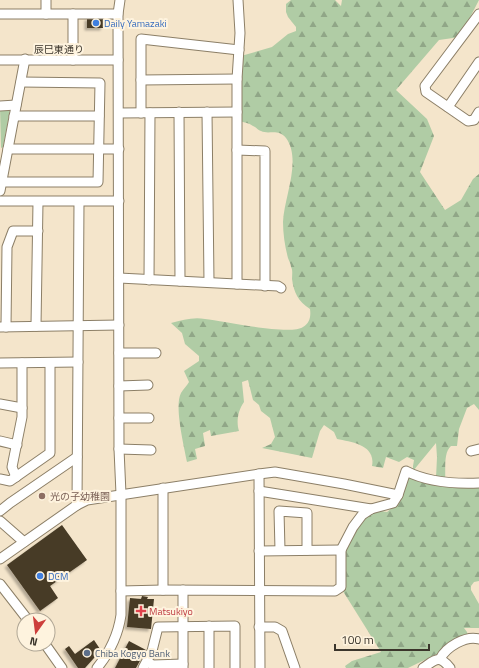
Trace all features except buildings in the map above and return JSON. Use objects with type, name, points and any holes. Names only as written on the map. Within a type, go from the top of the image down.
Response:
[{"type":"street","points":[[46,0],[46,14]]},
{"type":"street","points":[[97,668],[109,652],[117,634],[121,615],[118,201],[118,14],[120,0]]},
{"type":"street","points":[[237,284],[236,112],[240,33],[238,0]]},
{"type":"street","points":[[0,14],[118,14]]},
{"type":"street","points":[[73,14],[73,60]]},
{"type":"street","points":[[479,14],[425,86],[426,92],[468,122],[474,120],[479,112]]},
{"type":"street","points":[[149,280],[145,113],[141,80],[141,39],[239,50]]},
{"type":"street","points":[[20,82],[100,83],[98,182],[1,186],[5,151],[14,116],[20,82],[25,59]]},
{"type":"street","name":"辰巳東通り","points":[[0,60],[118,60]]},
{"type":"street","points":[[448,107],[479,62]]},
{"type":"street","points":[[141,80],[237,79]]},
{"type":"street","points":[[0,106],[16,105]]},
{"type":"street","points":[[179,112],[180,281]]},
{"type":"street","points":[[207,112],[209,282]]},
{"type":"street","points":[[119,113],[236,112]]},
{"type":"street","points":[[14,116],[99,116]]},
{"type":"street","points":[[5,151],[119,149]]},
{"type":"street","points":[[237,150],[265,151],[265,286]]},
{"type":"street","points":[[0,202],[118,201]]},
{"type":"street","points":[[36,326],[38,202]]},
{"type":"street","points":[[77,505],[79,202]]},
{"type":"street","points":[[38,231],[13,231],[7,247],[3,327],[119,325]]},
{"type":"street","points":[[119,278],[209,282],[282,288]]},
{"type":"street","points":[[119,353],[156,353]]},
{"type":"street","points":[[0,363],[78,362]]},
{"type":"street","points":[[16,477],[12,467],[22,417],[22,363]]},
{"type":"street","points":[[0,479],[10,481],[50,453],[50,363]]},
{"type":"street","points":[[119,386],[148,385]]},
{"type":"street","points":[[0,404],[22,408]]},
{"type":"street","points":[[119,418],[149,418]]},
{"type":"street","points":[[0,441],[17,445]]},
{"type":"street","points":[[119,449],[151,450]]},
{"type":"street","points":[[0,511],[77,457]]},
{"type":"street","points":[[121,591],[335,591],[340,588],[341,550],[352,526],[362,515],[371,509],[392,503],[398,494],[406,471],[415,476],[445,482],[479,483]]},
{"type":"street","points":[[0,558],[77,505],[87,500],[121,494],[275,472],[398,494]]},
{"type":"street","points":[[259,474],[260,668]]},
{"type":"street","points":[[162,488],[163,590]]},
{"type":"street","points":[[259,491],[371,509]]},
{"type":"street","points":[[280,550],[279,511],[307,513],[308,550]]},
{"type":"street","points":[[0,521],[24,542]]},
{"type":"street","points":[[259,551],[341,550]]},
{"type":"street","points":[[0,584],[22,612]]},
{"type":"street","points":[[183,590],[183,626],[183,666],[145,665],[156,639],[158,627],[183,626],[234,626],[235,668]]},
{"type":"street","points":[[209,626],[209,668]]},
{"type":"street","points":[[259,627],[275,627],[282,631],[295,668]]},
{"type":"street","points":[[423,668],[437,659],[440,659],[445,652],[460,641],[470,638],[479,639]]},
{"type":"street","points":[[51,652],[62,668]]},
{"type":"street","points":[[440,659],[450,668]]},
{"type":"green space","points":[[291,0],[335,0],[341,6],[342,0],[479,0],[460,37],[439,40],[396,90],[427,119],[434,136],[420,172],[445,210],[461,200],[473,179],[479,174],[479,410],[474,404],[467,408],[459,429],[457,446],[451,446],[448,449],[445,462],[445,480],[436,478],[436,443],[413,471],[414,460],[407,457],[399,462],[386,457],[383,468],[372,466],[372,459],[367,449],[356,443],[337,439],[334,432],[324,425],[320,431],[312,458],[262,448],[271,444],[275,437],[270,418],[261,411],[259,405],[253,400],[248,380],[242,382],[244,402],[238,416],[239,431],[211,436],[210,430],[203,433],[205,446],[195,449],[197,459],[187,462],[180,426],[179,399],[189,382],[184,371],[199,361],[199,356],[185,344],[182,333],[171,323],[201,318],[285,330],[303,327],[309,321],[310,317],[310,309],[302,303],[294,288],[292,270],[287,254],[284,236],[284,212],[292,168],[291,147],[286,138],[280,133],[260,131],[250,124],[238,121],[241,56],[272,47],[288,34],[296,31],[296,27],[286,12],[286,4]]},
{"type":"green space","points":[[0,107],[8,107],[10,110],[3,147],[1,148]]},
{"type":"green space","points":[[408,474],[479,485],[479,581],[474,582],[471,586],[471,590],[479,604],[479,628],[464,628],[468,636],[443,651],[408,668],[346,668],[345,666],[352,661],[381,652],[341,588],[343,550],[360,519],[375,510],[387,512],[395,505]]},
{"type":"place","name":"Daily Yamazaki","points":[[96,23]]},
{"type":"place","name":"光の子幼稚園","points":[[42,496]]},
{"type":"place","name":"DCM","points":[[40,576]]},
{"type":"place","name":"Matsukiyo","points":[[141,611]]},
{"type":"place","name":"Chiba Kogyo Bank","points":[[87,653]]}]
